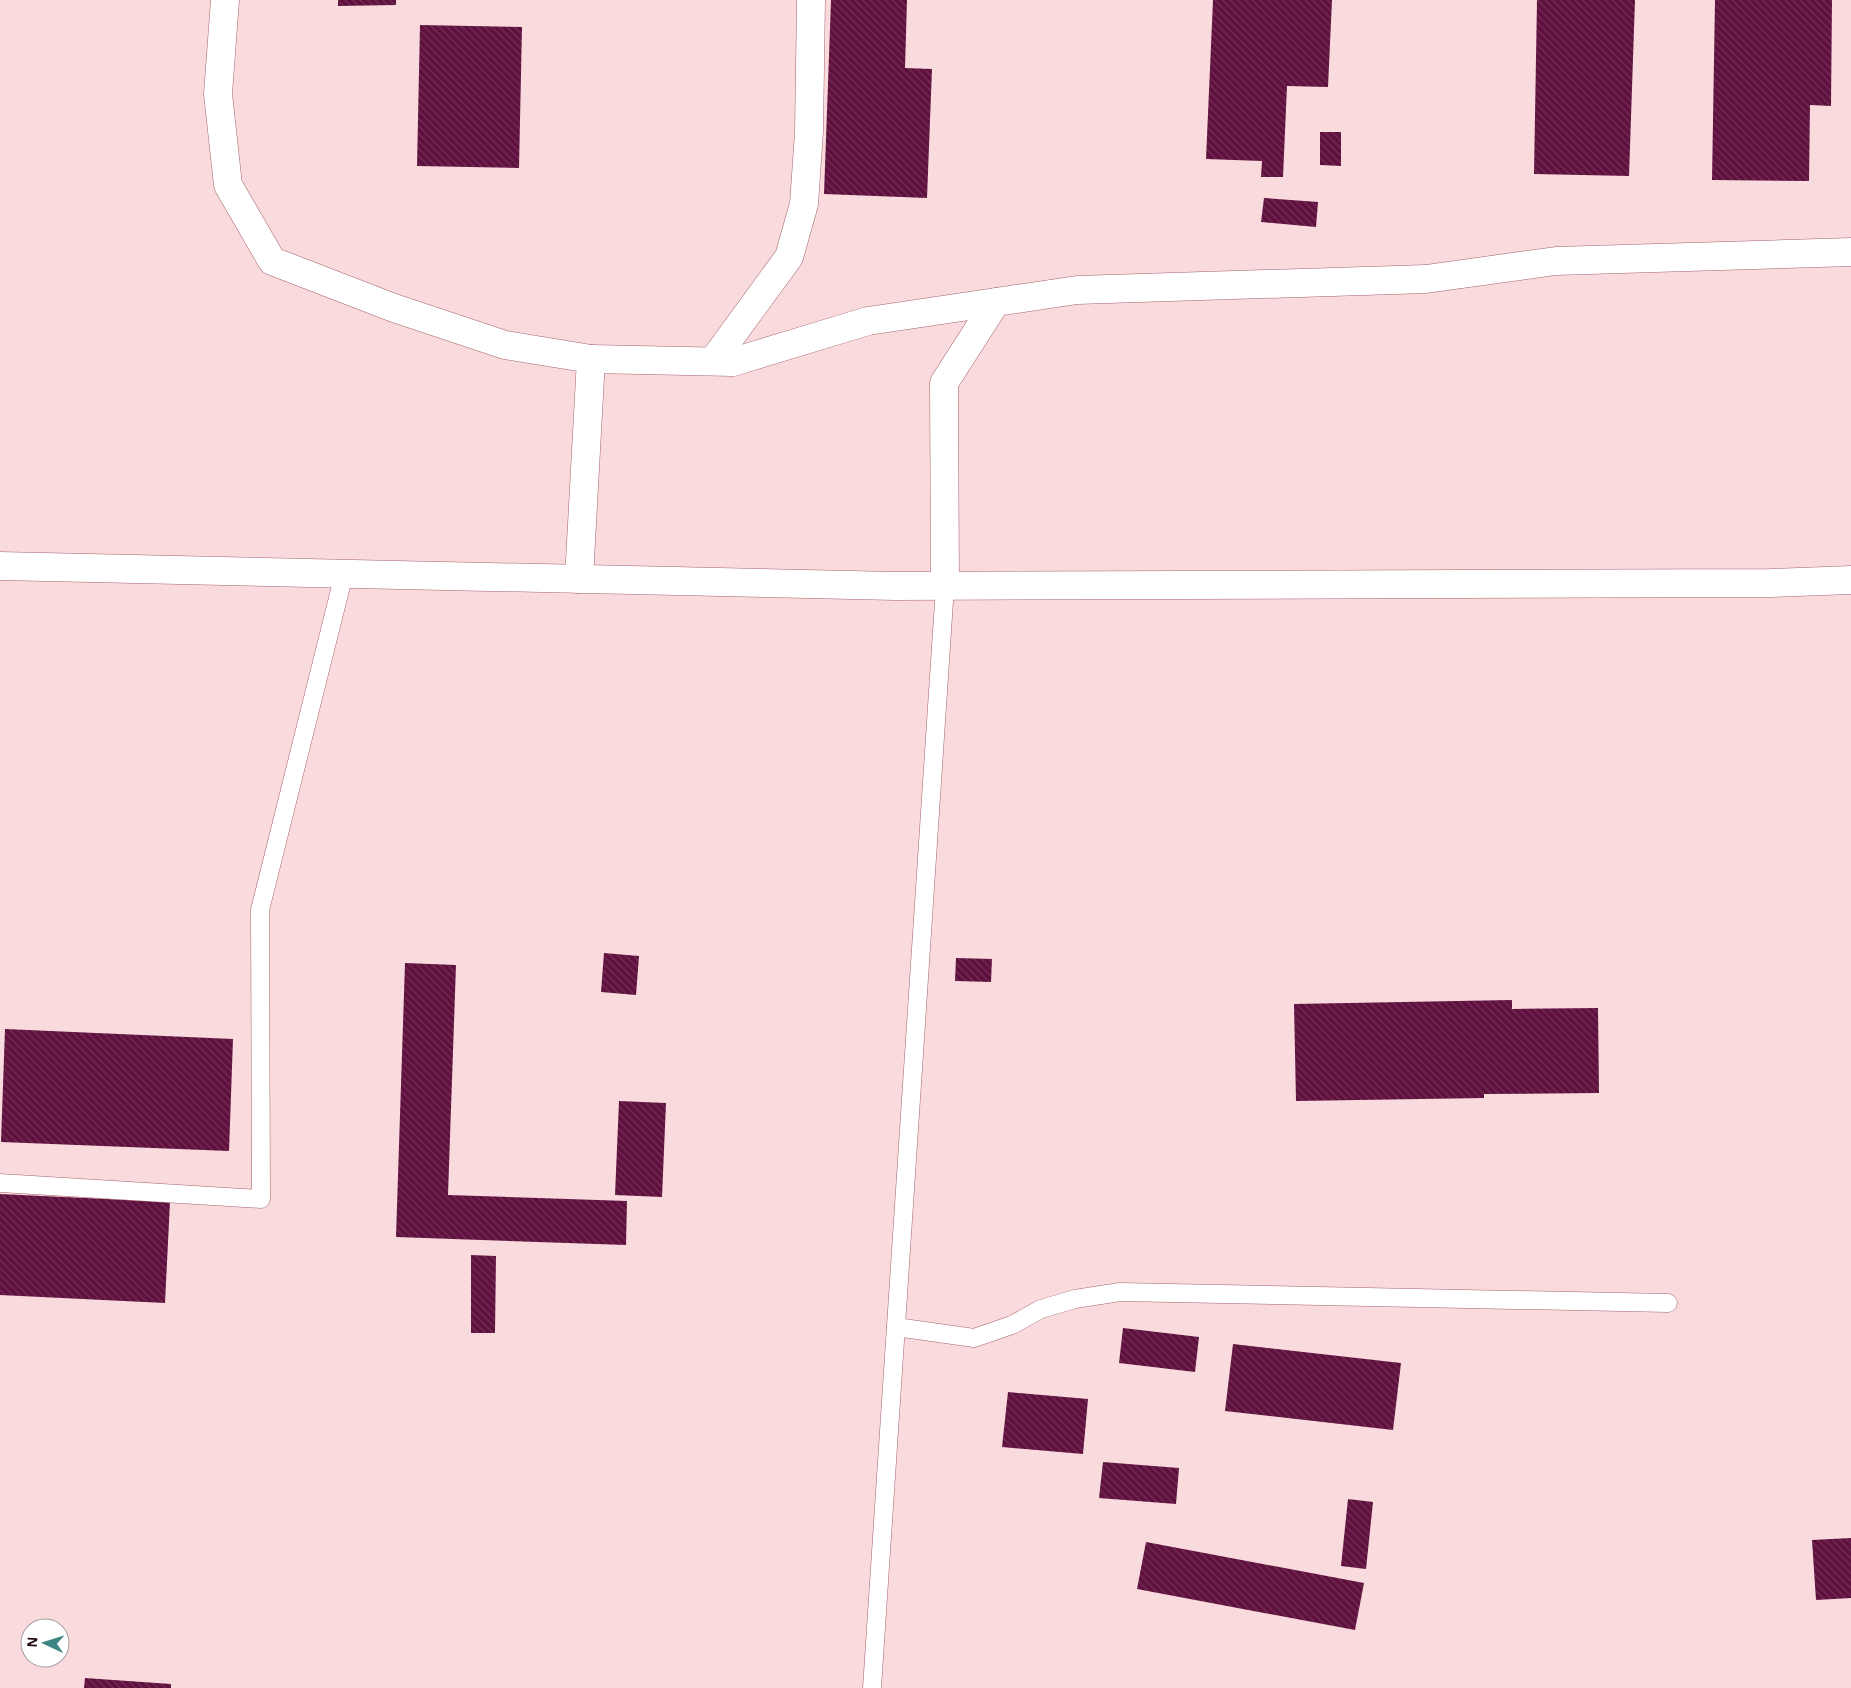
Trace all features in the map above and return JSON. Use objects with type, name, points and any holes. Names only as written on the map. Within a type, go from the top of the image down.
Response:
[{"type":"street","points":[[225,0],[218,94],[228,185],[272,261],[394,308],[505,345],[591,359],[733,362],[868,320],[1077,290],[1426,279],[1556,261],[1851,252]]},
{"type":"street","points":[[714,361],[789,257],[804,204],[809,132],[811,0]]},
{"type":"street","points":[[946,586],[944,383],[996,302]]},
{"type":"street","points":[[579,579],[591,359]]},
{"type":"street","points":[[0,566],[946,586],[1770,583],[1851,580]]},
{"type":"lane","points":[[0,1183],[261,1200],[260,910],[344,574]]},
{"type":"lane","points":[[872,1688],[946,586]]},
{"type":"lane","points":[[896,1327],[974,1338],[1012,1325],[1041,1309],[1075,1300],[1120,1292],[1668,1303]]},
{"type":"building","points":[[338,0],[396,0],[396,5],[338,6]]},
{"type":"building","points":[[831,0],[907,0],[905,68],[932,69],[927,198],[824,194]]},
{"type":"building","points":[[1213,0],[1332,0],[1328,87],[1287,86],[1283,177],[1261,177],[1262,161],[1206,159]]},
{"type":"building","points":[[1537,0],[1635,0],[1629,176],[1534,174]]},
{"type":"building","points":[[1715,0],[1832,0],[1831,106],[1810,105],[1809,181],[1712,180]]},
{"type":"building","points":[[420,25],[522,27],[519,168],[417,166]]},
{"type":"building","points":[[1320,132],[1341,132],[1341,166],[1320,165]]},
{"type":"building","points":[[1264,198],[1318,202],[1316,227],[1261,222]]},
{"type":"building","points":[[604,953],[639,956],[636,995],[601,992]]},
{"type":"building","points":[[956,958],[992,959],[991,982],[955,981]]},
{"type":"building","points":[[405,963],[456,965],[448,1195],[627,1201],[626,1245],[396,1237]]},
{"type":"building","points":[[1512,1000],[1512,1009],[1598,1008],[1599,1093],[1484,1094],[1484,1098],[1296,1101],[1294,1004]]},
{"type":"building","points":[[5,1029],[233,1039],[229,1151],[1,1142]]},
{"type":"building","points":[[619,1101],[666,1103],[662,1197],[615,1195]]},
{"type":"building","points":[[0,1194],[170,1202],[165,1303],[0,1295]]},
{"type":"building","points":[[471,1255],[496,1256],[495,1333],[471,1333]]},
{"type":"building","points":[[1123,1328],[1199,1337],[1195,1372],[1119,1363]]},
{"type":"building","points":[[1233,1344],[1401,1363],[1393,1430],[1225,1411]]},
{"type":"building","points":[[1008,1392],[1088,1399],[1083,1454],[1002,1447]]},
{"type":"building","points":[[1103,1462],[1179,1468],[1176,1504],[1099,1498]]},
{"type":"building","points":[[1348,1499],[1373,1502],[1366,1569],[1341,1566]]},
{"type":"building","points":[[1851,1538],[1851,1598],[1816,1600],[1812,1540]]},
{"type":"building","points":[[1146,1542],[1364,1583],[1355,1630],[1137,1589]]},
{"type":"building","points":[[85,1678],[171,1684],[171,1688],[84,1688]]}]
